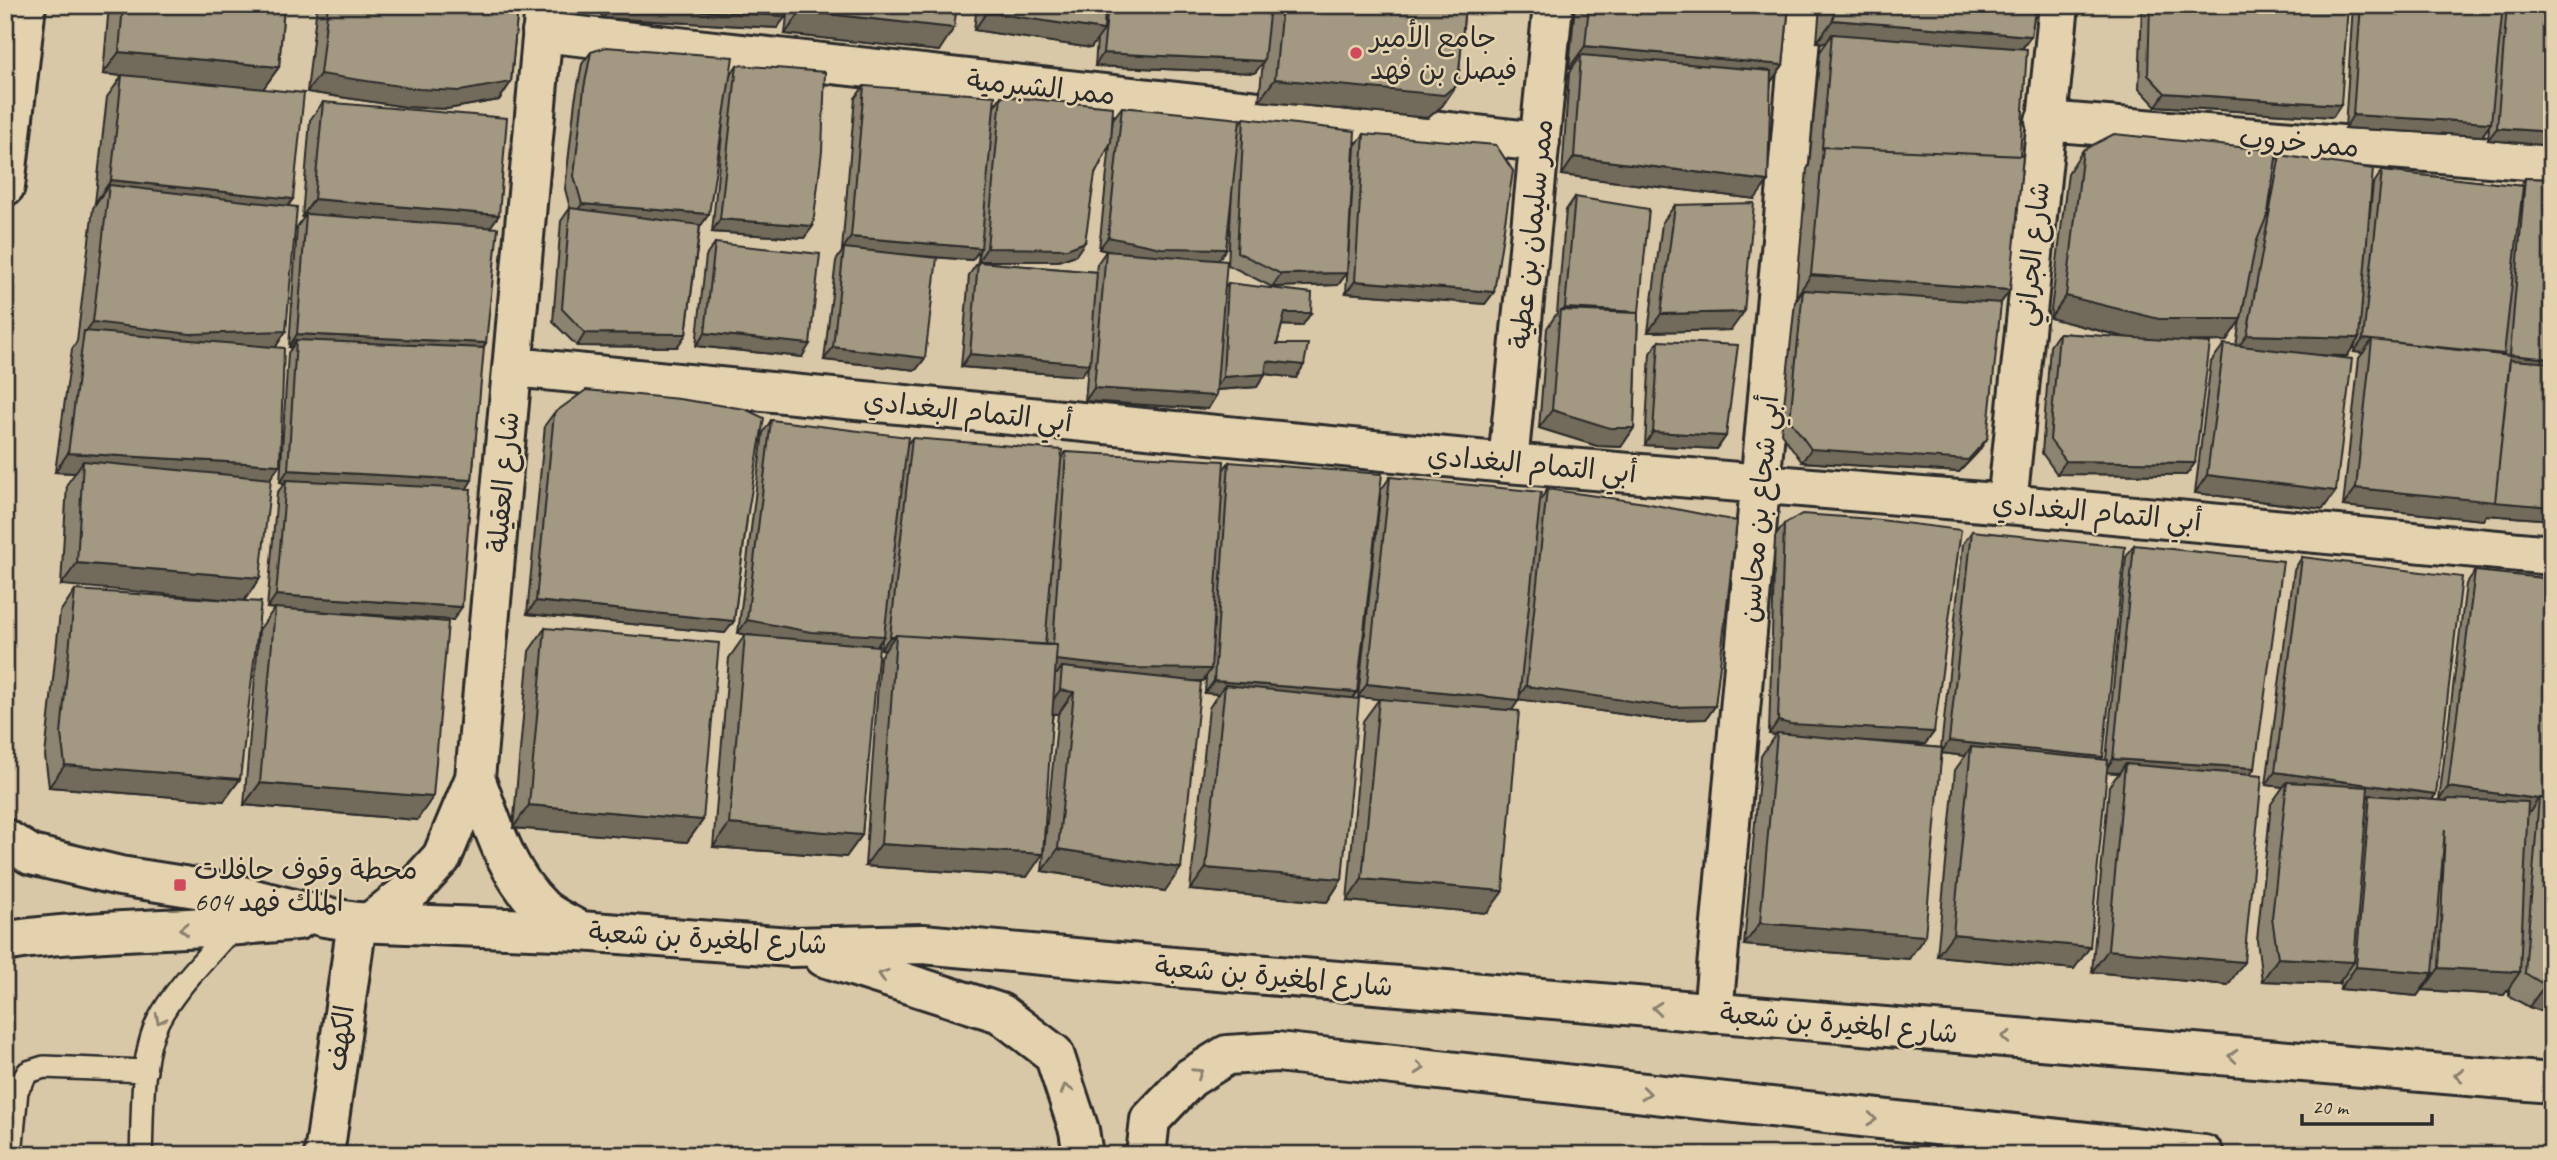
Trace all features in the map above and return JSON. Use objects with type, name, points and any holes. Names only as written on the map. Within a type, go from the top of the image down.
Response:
[{"type":"street","points":[[5,186],[26,5]]},
{"type":"street","name":"ممر سليمان بن عطية","points":[[1508,463],[1553,5]]},
{"type":"street","name":"أبي شجاع بن محاسن","points":[[1713,1013],[1803,5]]},
{"type":"street","name":"شارع الجراني","points":[[2007,504],[2059,5]]},
{"type":"street","name":"ممر الشبرمية","points":[[543,19],[1540,142]]},
{"type":"street","name":"شارع العقيلة","points":[[351,920],[414,888],[442,858],[475,778],[543,19]]},
{"type":"street","name":"ممر خروب","points":[[2045,121],[2552,162]]},
{"type":"street","name":"أبي التمام البغدادي","points":[[513,367],[1508,463],[2007,504],[2552,555]]},
{"type":"street","points":[[475,778],[506,858],[525,890],[544,910],[580,931]]},
{"type":"street","name":"شارع المغيرة بن شعبة","points":[[5,839],[31,855],[120,876],[234,894],[351,920],[580,931],[791,947],[923,944],[1198,970],[2552,1083]]},
{"type":"street","points":[[5,942],[23,938],[126,930],[351,920]]},
{"type":"street","name":"الكهف","points":[[324,1155],[351,920]]},
{"type":"street","points":[[791,947],[1000,1013],[1054,1054],[1079,1130],[1083,1155]]},
{"type":"street","points":[[1148,1137],[1190,1077],[1227,1055],[1277,1052],[2094,1149],[2204,1155]]},
{"type":"lane","points":[[141,1155],[148,1051],[157,1022],[171,999],[233,927]]},
{"type":"lane","points":[[11,1155],[17,1090],[28,1072],[44,1067],[146,1071]]},
{"type":"building","points":[[123,5],[284,5],[279,67],[119,52]]},
{"type":"building","points":[[328,5],[518,5],[511,82],[460,91],[419,89],[320,74]]},
{"type":"building","points":[[612,5],[787,5],[786,16]]},
{"type":"building","points":[[802,5],[957,5],[954,28],[801,11]]},
{"type":"building","points":[[988,5],[1105,5],[1104,30],[987,12]]},
{"type":"building","points":[[1108,5],[1270,5],[1264,61],[1103,53]]},
{"type":"building","name":"جامع الأمير فيصل بن فهد","points":[[1282,5],[1465,5],[1458,83],[1444,95],[1275,79]]},
{"type":"building","points":[[1589,5],[1789,5],[1783,65],[1585,46]]},
{"type":"building","points":[[1834,5],[2036,5],[2031,36],[1833,20]]},
{"type":"building","points":[[2150,5],[2348,5],[2341,105],[2165,93],[2148,75]]},
{"type":"building","points":[[2361,5],[2503,5],[2491,123],[2353,115]]},
{"type":"building","points":[[2507,5],[2552,5],[2552,132],[2497,128]]},
{"type":"building","points":[[1832,34],[2027,49],[2020,156],[1822,148]]},
{"type":"building","points":[[606,47],[733,57],[709,214],[582,204],[574,176],[584,88],[591,52]]},
{"type":"building","points":[[1581,55],[1771,71],[1768,181],[1574,157]]},
{"type":"building","points":[[737,65],[825,72],[822,151],[813,226],[720,219]]},
{"type":"building","points":[[122,75],[304,93],[293,199],[111,180]]},
{"type":"building","points":[[864,86],[995,96],[981,248],[851,237]]},
{"type":"building","points":[[1001,96],[1113,107],[1111,142],[1095,174],[1085,242],[1067,249],[987,248]]},
{"type":"building","points":[[323,102],[507,118],[499,215],[314,199]]},
{"type":"building","points":[[1122,107],[1240,119],[1226,249],[1161,248],[1108,237]]},
{"type":"building","points":[[1244,118],[1355,131],[1347,273],[1281,274],[1237,252]]},
{"type":"building","points":[[1364,134],[1496,145],[1513,171],[1494,292],[1355,281]]},
{"type":"building","points":[[2114,134],[2277,151],[2268,213],[2256,243],[2241,319],[2159,319],[2066,296],[2083,150]]},
{"type":"building","points":[[1823,147],[2023,156],[2010,290],[1811,275]]},
{"type":"building","points":[[2280,155],[2373,169],[2359,338],[2247,335]]},
{"type":"building","points":[[2382,171],[2523,186],[2504,354],[2363,339]]},
{"type":"building","points":[[2525,178],[2552,179],[2552,359],[2510,355]]},
{"type":"building","points":[[109,185],[297,207],[286,331],[190,334],[93,322]]},
{"type":"building","points":[[1575,197],[1649,209],[1639,312],[1565,308]]},
{"type":"building","points":[[1754,203],[1744,312],[1661,314],[1675,205]]},
{"type":"building","points":[[570,208],[700,225],[686,334],[585,333],[562,309]]},
{"type":"building","points":[[306,214],[498,228],[486,343],[297,334]]},
{"type":"building","points":[[715,243],[820,254],[810,344],[705,333]]},
{"type":"building","points":[[844,248],[937,258],[925,358],[833,347]]},
{"type":"building","points":[[1106,251],[1227,261],[1216,396],[1094,388]]},
{"type":"building","points":[[978,262],[1097,272],[1090,364],[970,354]]},
{"type":"building","points":[[1228,283],[1312,293],[1311,313],[1285,313],[1277,344],[1308,344],[1304,365],[1267,361],[1265,374],[1223,377]]},
{"type":"building","points":[[1803,290],[2001,303],[1987,439],[1968,460],[1811,449],[1790,420]]},
{"type":"building","points":[[1560,310],[1638,313],[1634,428],[1610,428],[1552,410]]},
{"type":"building","points":[[84,331],[284,348],[280,465],[68,453]]},
{"type":"building","points":[[2059,333],[2210,343],[2195,463],[2066,461],[2050,440]]},
{"type":"building","points":[[296,340],[484,348],[472,480],[288,470]]},
{"type":"building","points":[[2372,340],[2510,356],[2495,502],[2356,488]]},
{"type":"building","points":[[1659,341],[1738,345],[1726,436],[1653,432]]},
{"type":"building","points":[[2224,344],[2352,359],[2336,491],[2207,475]]},
{"type":"building","points":[[2510,360],[2552,363],[2552,507],[2494,502]]},
{"type":"building","points":[[586,390],[745,409],[764,418],[747,518],[734,621],[536,601],[554,413]]},
{"type":"building","points":[[771,420],[908,437],[884,636],[811,632],[747,620]]},
{"type":"building","points":[[912,438],[1062,450],[1045,645],[896,635],[890,637]]},
{"type":"building","points":[[1066,452],[1224,461],[1211,669],[1130,668],[1056,660],[1057,645],[1053,645]]},
{"type":"building","points":[[83,461],[271,479],[260,578],[77,563]]},
{"type":"building","points":[[1229,462],[1382,474],[1357,692],[1214,681]]},
{"type":"building","points":[[1390,477],[1541,492],[1519,700],[1367,684]]},
{"type":"building","points":[[286,480],[471,489],[462,607],[276,595]]},
{"type":"building","points":[[1547,489],[1645,503],[1737,521],[1715,706],[1671,707],[1526,686]]},
{"type":"building","points":[[1802,514],[1961,530],[1934,732],[1778,721],[1784,524]]},
{"type":"building","points":[[1972,531],[2125,547],[2103,757],[1949,741]]},
{"type":"building","points":[[2134,545],[2283,561],[2255,768],[2113,759]]},
{"type":"building","points":[[2302,557],[2462,577],[2436,794],[2275,772]]},
{"type":"building","points":[[2475,571],[2552,579],[2552,799],[2448,787]]},
{"type":"building","points":[[75,590],[261,602],[240,779],[65,765],[61,734]]},
{"type":"building","points":[[275,608],[448,622],[433,797],[260,783]]},
{"type":"building","points":[[545,628],[719,643],[703,820],[529,805]]},
{"type":"building","points":[[745,635],[879,646],[862,835],[729,824]]},
{"type":"building","points":[[896,635],[1057,645],[1043,854],[881,844]]},
{"type":"building","points":[[1062,667],[1201,682],[1181,868],[1058,849],[1074,692],[1060,690]]},
{"type":"building","points":[[1225,685],[1359,699],[1342,879],[1206,868]]},
{"type":"building","points":[[1379,699],[1519,711],[1503,891],[1362,879]]},
{"type":"building","points":[[1777,733],[1942,748],[1925,936],[1760,923]]},
{"type":"building","points":[[1971,747],[2108,760],[2090,947],[1953,934]]},
{"type":"building","points":[[2125,764],[2262,776],[2244,962],[2108,950]]},
{"type":"building","points":[[2287,782],[2368,787],[2354,962],[2278,958],[2272,918]]},
{"type":"building","points":[[2370,795],[2447,801],[2528,802],[2520,972],[2439,968],[2445,829],[2433,973],[2356,967]]},
{"type":"building","points":[[2539,798],[2552,799],[2552,987],[2525,973]]},
{"type":"building","points":[[1269,1152],[1298,1155],[1268,1155]]},
{"type":"place","name":"جامع الأمير فيصل بن فهد","points":[[1356,53]]},
{"type":"place","name":"محطة وقوف حافلات الملك فهد 604","points":[[180,885]]}]
